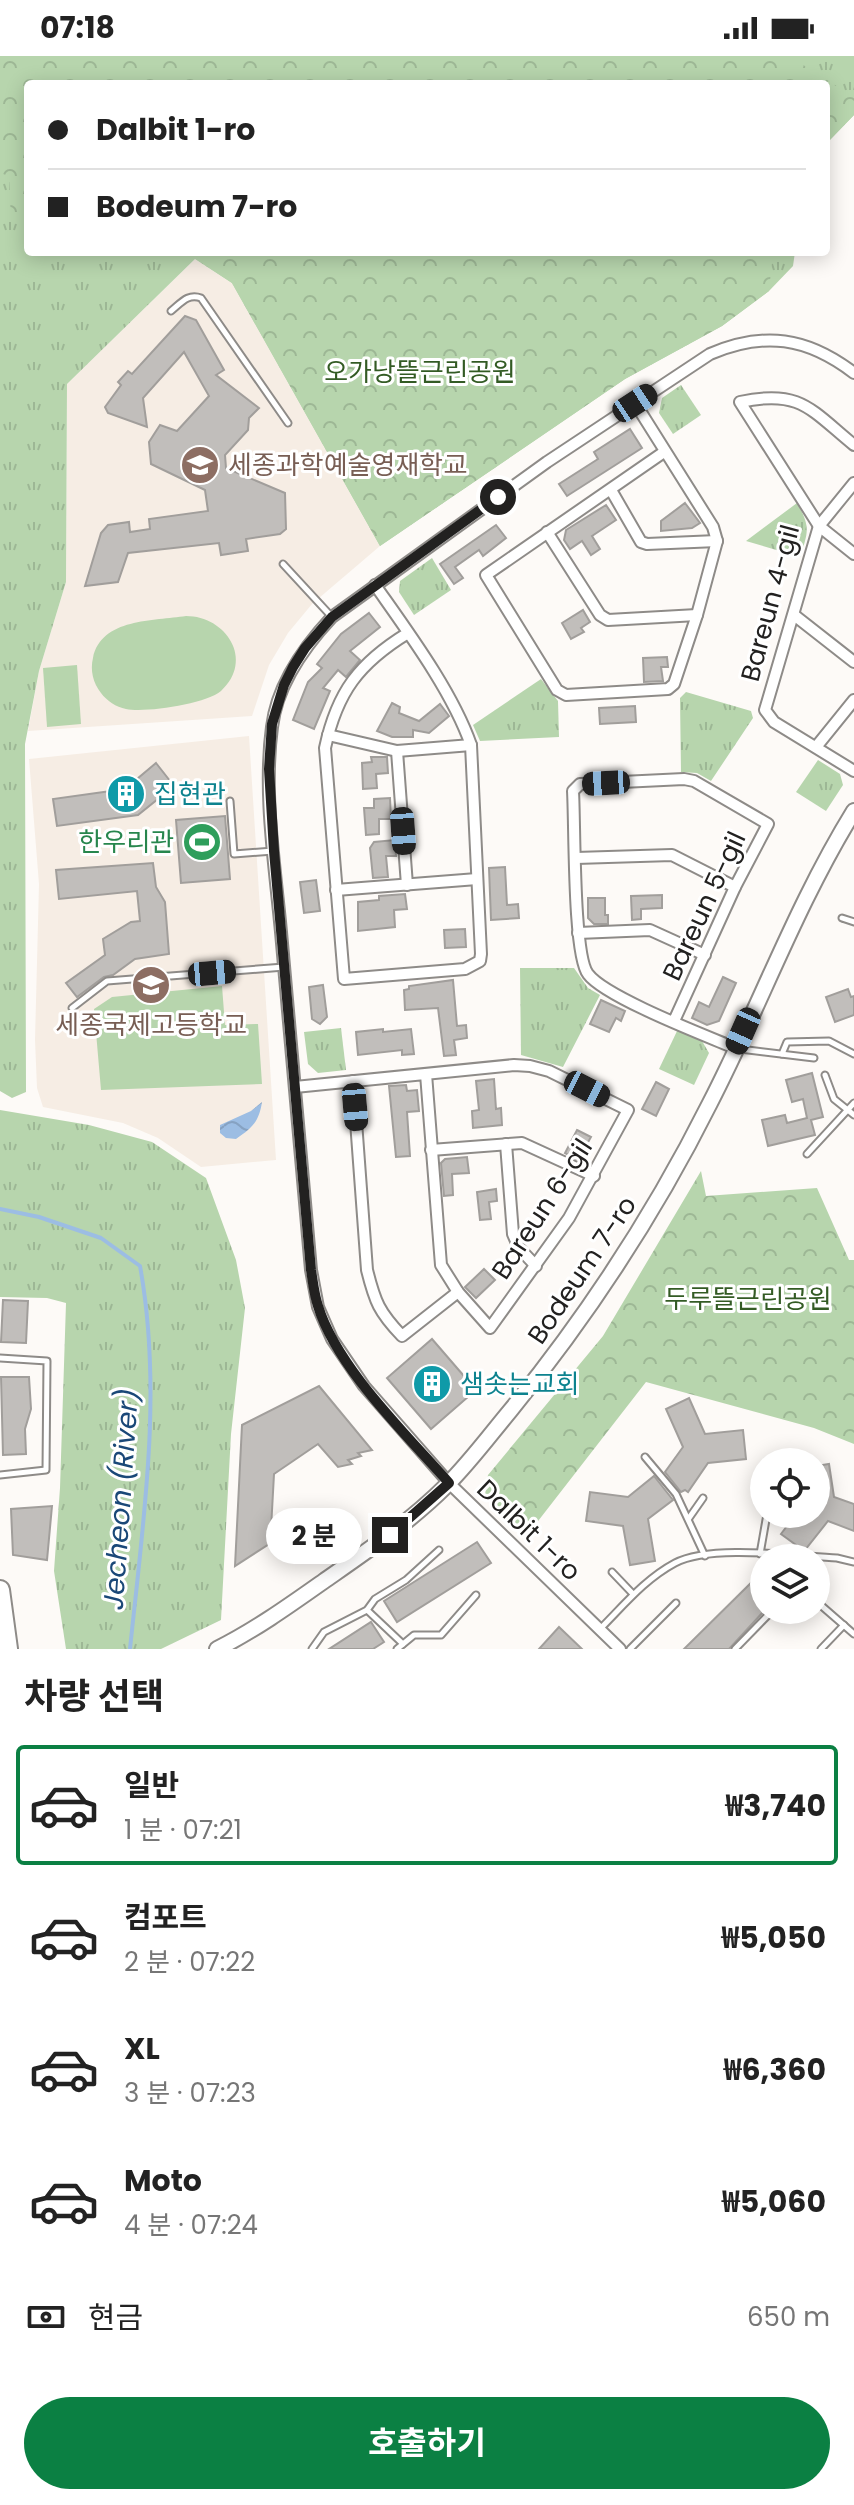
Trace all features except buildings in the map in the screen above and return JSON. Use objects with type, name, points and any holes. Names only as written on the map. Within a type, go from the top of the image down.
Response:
[{"type":"highway","points":[[0,1593],[8,1649]]},
{"type":"street","name":"Dalbit 1-ro","points":[[620,1649],[449,1483],[364,1386],[332,1339],[318,1307],[311,1270],[274,851],[269,769],[272,724],[293,667],[332,617],[547,462],[710,354],[734,344],[763,339],[783,340],[837,360],[854,373]]},
{"type":"street","name":"Bareun 4-gil","points":[[854,445],[809,408],[790,399],[769,396],[740,402],[819,526],[765,710],[774,722],[854,771]]},
{"type":"street","points":[[635,403],[713,527],[717,541],[674,684],[668,689],[560,693],[486,575],[664,452]]},
{"type":"street","points":[[854,483],[819,526],[854,554]]},
{"type":"street","points":[[611,490],[641,542],[717,541]]},
{"type":"street","points":[[547,532],[600,615],[608,620],[697,615]]},
{"type":"street","points":[[375,585],[408,633],[464,725],[471,745],[480,961],[465,969],[344,979],[325,748],[339,700],[355,676],[370,659],[408,633]]},
{"type":"street","points":[[794,615],[854,662]]},
{"type":"street","points":[[816,747],[854,700]]},
{"type":"street","points":[[328,735],[397,751],[471,745]]},
{"type":"street","points":[[397,751],[407,885]]},
{"type":"street","name":"Bareun 5-gil","points":[[674,1021],[735,887],[768,824],[694,781],[580,784],[573,791],[580,961],[596,983],[674,1021],[735,1048]]},
{"type":"street","name":"Bodeum 7-ro","points":[[217,1649],[294,1602],[390,1535],[449,1483],[523,1395],[614,1273],[670,1181],[796,916],[824,860],[854,811]]},
{"type":"street","points":[[576,858],[672,855],[735,887]]},
{"type":"street","points":[[336,890],[477,879]]},
{"type":"street","points":[[578,933],[650,930],[705,955]]},
{"type":"street","name":"Bareun 6-gil","points":[[295,1087],[353,1081],[426,1074],[530,1066],[549,1071],[628,1110],[594,1176],[536,1266],[490,1328],[458,1292],[402,1336],[382,1315],[367,1270],[353,1081]]},
{"type":"street","points":[[426,1074],[441,1265],[458,1292]]},
{"type":"street","points":[[431,1150],[522,1143],[594,1176]]},
{"type":"street","points":[[506,1144],[513,1234],[519,1248],[536,1266]]},
{"type":"lane","points":[[171,311],[185,298],[194,295],[201,298],[288,423]]},
{"type":"lane","points":[[283,564],[332,617]]},
{"type":"lane","points":[[230,801],[234,854],[274,851]]},
{"type":"lane","points":[[842,918],[854,922]]},
{"type":"lane","points":[[72,1008],[107,981],[284,967]]},
{"type":"lane","points":[[782,1054],[787,1042],[829,1041],[854,1054]]},
{"type":"lane","points":[[735,1048],[814,1058]]},
{"type":"lane","points":[[825,1075],[834,1099],[854,1115]]},
{"type":"lane","points":[[807,1154],[854,1103]]},
{"type":"lane","points":[[0,1358],[47,1361],[47,1423],[46,1470],[0,1475]]},
{"type":"lane","points":[[645,1457],[676,1494],[705,1556]]},
{"type":"lane","points":[[689,1518],[703,1498]]},
{"type":"lane","points":[[312,1649],[324,1632],[367,1610],[375,1599],[406,1580],[439,1550]]},
{"type":"lane","points":[[600,1630],[644,1583],[678,1561],[720,1553],[750,1554]]},
{"type":"lane","points":[[830,1558],[854,1562]]},
{"type":"lane","points":[[612,1572],[633,1594]]},
{"type":"lane","points":[[367,1610],[400,1647],[414,1635],[441,1635],[476,1595]]},
{"type":"lane","points":[[630,1649],[676,1603]]},
{"type":"lane","points":[[830,1613],[854,1634]]},
{"type":"lane","points":[[735,1649],[759,1624]]},
{"type":"lane","points":[[821,1649],[844,1625]]},
{"type":"shaded area","name":"세종과학예술영재학교","points":[[195,259],[232,283],[380,546],[312,604],[288,633],[269,665],[252,716],[28,731],[39,671],[66,582],[67,384]]},
{"type":"shaded area","name":"세종국제고등학교","points":[[249,736],[276,1160],[201,1167],[158,1138],[123,1123],[43,1107],[37,1088],[35,1040],[39,884],[29,759]]},
{"type":"green space","name":"오가낭뜰근린공원","points":[[0,56],[854,56],[854,115],[830,140],[830,80],[24,80],[24,256],[794,256],[793,266],[769,291],[722,326],[625,379],[380,546],[232,283],[195,259],[67,384],[66,582],[39,671],[25,744],[26,1092],[12,1098],[0,1091]]},
{"type":"green space","points":[[0,56],[789,56],[827,80],[24,80],[24,216],[11,218],[9,176],[0,173]]},
{"type":"green space","points":[[830,82],[854,97],[854,115],[830,140]]},
{"type":"green space","points":[[191,256],[773,256],[769,291],[722,326],[625,379],[380,546],[232,283]]},
{"type":"green space","points":[[681,385],[701,415],[673,434],[659,413],[662,398]]},
{"type":"green space","points":[[797,503],[807,530],[800,557],[746,541]]},
{"type":"green space","points":[[432,558],[451,590],[414,615],[399,592],[400,581]]},
{"type":"green space","points":[[186,616],[213,623],[231,642],[236,666],[231,679],[221,691],[202,700],[147,710],[122,708],[106,699],[96,685],[92,667],[98,645],[106,635],[130,624]]},
{"type":"green space","points":[[77,665],[81,724],[47,727],[43,668]]},
{"type":"green space","points":[[541,679],[558,701],[559,737],[480,741],[473,725]]},
{"type":"green space","points":[[686,692],[751,711],[753,718],[711,781],[697,773],[681,772],[680,698]]},
{"type":"green space","points":[[818,760],[840,774],[843,785],[826,811],[796,792]]},
{"type":"green space","points":[[520,968],[574,968],[588,988],[600,995],[563,1067],[521,1055]]},
{"type":"green space","points":[[222,986],[225,1025],[258,1024],[262,1084],[101,1090],[94,1009],[112,997]]},
{"type":"green space","points":[[341,1028],[346,1070],[318,1073],[308,1064],[304,1032]]},
{"type":"green space","points":[[678,1029],[702,1041],[709,1053],[694,1085],[659,1069]]},
{"type":"green space","points":[[0,1110],[89,1125],[152,1142],[206,1178],[236,1260],[245,1308],[231,1434],[221,1620],[161,1649],[66,1649],[54,1571],[66,1303],[47,1298],[0,1297]]},
{"type":"green space","name":"두루뜰근린공원","points":[[701,1171],[706,1196],[817,1188],[849,1260],[854,1260],[854,1444],[814,1428],[646,1382],[528,1534],[485,1495],[488,1475],[603,1336]]},
{"type":"water","points":[[262,1102],[257,1120],[242,1135],[236,1139],[226,1138],[220,1133],[220,1125],[251,1111]]},
{"type":"waterway","name":"Jecheon (River)","points":[[0,1209],[39,1217],[101,1238],[140,1266],[147,1313],[150,1409],[145,1506],[130,1649]]},
{"type":"place","name":"세종과학예술영재학교","points":[[200,465]]},
{"type":"place","name":"집현관","points":[[126,794]]},
{"type":"place","name":"한우리관","points":[[202,842]]},
{"type":"place","name":"세종국제고등학교","points":[[151,985]]},
{"type":"place","name":"샘솟는교회","points":[[432,1384]]},
{"type":"route","points":[[390,1535],[449,1483],[364,1386],[332,1339],[318,1307],[311,1270],[274,851],[269,769],[272,724],[293,667],[319,630],[347,604],[498,497]]}]
